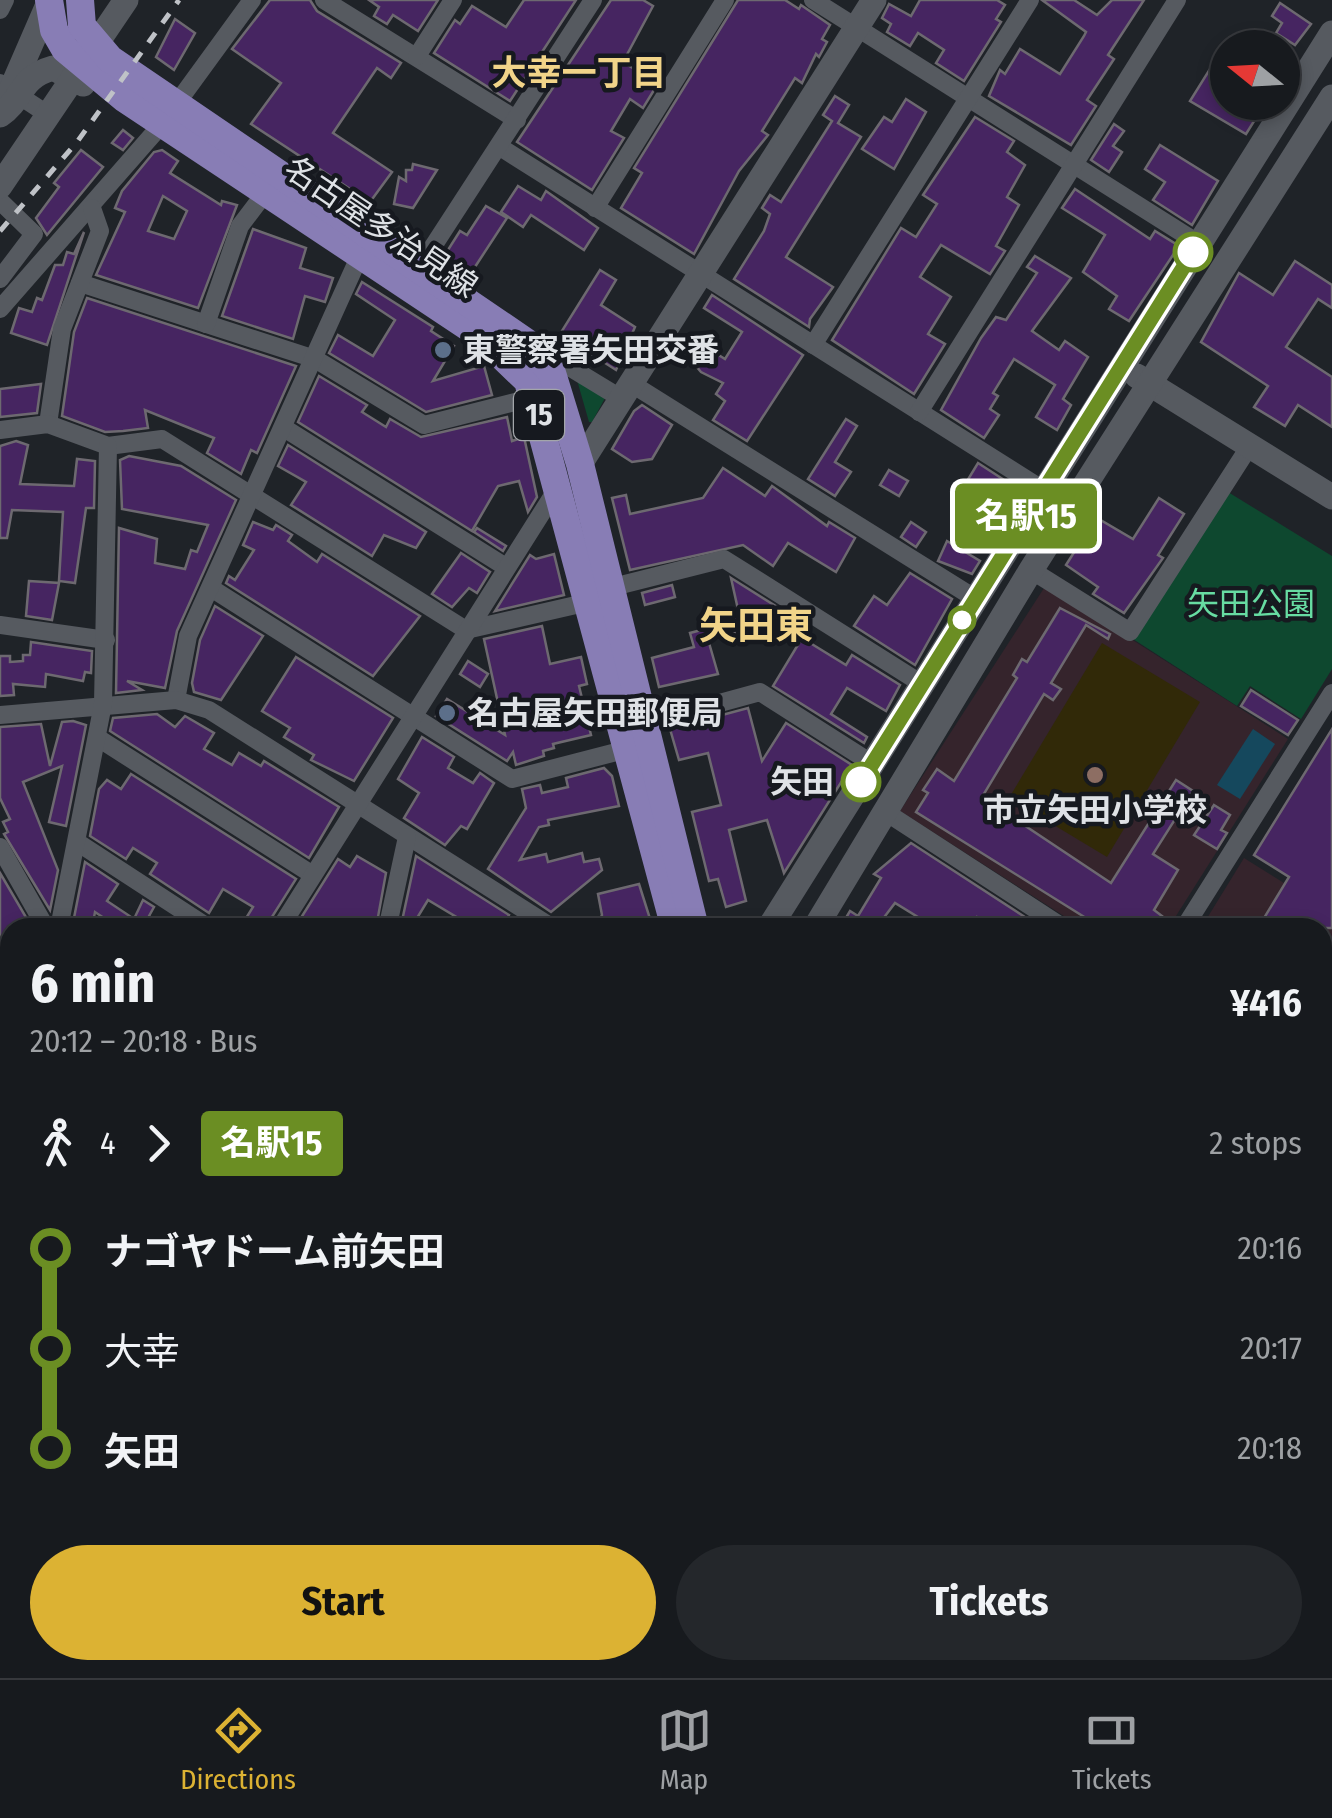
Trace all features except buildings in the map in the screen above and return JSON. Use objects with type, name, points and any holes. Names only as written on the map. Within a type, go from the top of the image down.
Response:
[{"type":"main road","name":"名古屋多治見線","points":[[49,0],[54,30],[64,49],[124,98],[170,114],[419,268],[517,335],[552,373],[580,464],[628,750],[671,918]]},
{"type":"main road","name":"名古屋多治見線","points":[[80,0],[82,26],[110,59],[170,114],[265,192],[494,346],[528,381],[558,485],[643,724],[692,918]]},
{"type":"street","points":[[0,10],[5,0]]},
{"type":"street","points":[[0,74],[37,0]]},
{"type":"street","points":[[0,114],[49,0]]},
{"type":"street","points":[[0,186],[48,106],[126,0]]},
{"type":"street","points":[[0,309],[170,114],[252,0]]},
{"type":"street","points":[[324,0],[517,120]]},
{"type":"street","points":[[417,56],[453,0]]},
{"type":"street","points":[[419,268],[593,0]]},
{"type":"street","points":[[595,208],[725,0]]},
{"type":"street","points":[[813,0],[1198,243]]},
{"type":"street","points":[[286,918],[506,566],[558,485],[580,464],[874,0]]},
{"type":"street","points":[[813,346],[1030,0]]},
{"type":"street","points":[[919,412],[1177,0]]},
{"type":"street","points":[[775,918],[1332,33]]},
{"type":"street","points":[[0,114],[23,83],[53,68],[110,99],[124,98]]},
{"type":"street","points":[[0,83],[48,106]]},
{"type":"street","points":[[820,918],[1031,570],[1332,98]]},
{"type":"street","points":[[500,148],[1042,489]]},
{"type":"street","points":[[206,324],[240,226],[265,192]]},
{"type":"street","points":[[0,201],[34,234],[0,279]]},
{"type":"street","points":[[48,424],[62,329],[100,231],[92,208]]},
{"type":"street","points":[[176,700],[188,636],[360,255]]},
{"type":"street","points":[[80,283],[315,359],[424,425],[535,397]]},
{"type":"street","points":[[517,335],[627,391],[976,599]]},
{"type":"street","points":[[1121,365],[1332,498]]},
{"type":"street","points":[[0,430],[48,424],[108,446],[162,440],[466,630],[724,559],[922,684]]},
{"type":"street","points":[[284,428],[506,566]]},
{"type":"street","points":[[61,918],[103,704],[108,446]]},
{"type":"street","points":[[1031,570],[1130,632],[1248,447]]},
{"type":"street","points":[[210,588],[512,779],[628,750]]},
{"type":"street","points":[[0,624],[106,640]]},
{"type":"street","points":[[643,724],[760,692],[872,764]]},
{"type":"street","points":[[1190,918],[1332,693]]},
{"type":"street","points":[[0,715],[176,700],[209,710],[537,918]]},
{"type":"street","points":[[98,738],[314,875]]},
{"type":"street","points":[[884,811],[1047,918]]},
{"type":"street","points":[[390,918],[407,837]]},
{"type":"street","points":[[76,842],[194,918]]},
{"type":"street","points":[[0,847],[40,918]]},
{"type":"shaded area","name":"市立矢田小学校","points":[[1046,585],[1288,739],[1175,918],[1067,918],[900,811]]},
{"type":"shaded area","points":[[1244,858],[1332,913],[1332,918],[1207,918]]},
{"type":"green space","points":[[577,380],[605,398],[592,422],[589,422]]},
{"type":"green space","name":"矢田公園","points":[[1228,492],[1332,556],[1332,669],[1301,719],[1250,686],[1237,706],[1133,639]]},
{"type":"sand","points":[[1102,643],[1200,702],[1107,857],[1009,798]]},
{"type":"water","points":[[1253,729],[1275,744],[1240,799],[1217,785]]},
{"type":"railway","points":[[0,231],[77,142],[179,0]]},
{"type":"bus line","name":"名駅15","points":[[861,782],[1193,252]]},
{"type":"place","name":"東警察署矢田交番","points":[[443,350]]},
{"type":"place","name":"名古屋矢田郵便局","points":[[447,713]]},
{"type":"place","name":"市立矢田小学校","points":[[1095,775]]},
{"type":"place","name":"矢田","points":[[861,782]]},
{"type":"district","name":"大幸一丁目","points":[[579,73]]},
{"type":"district","name":"矢田東","points":[[756,626]]}]
